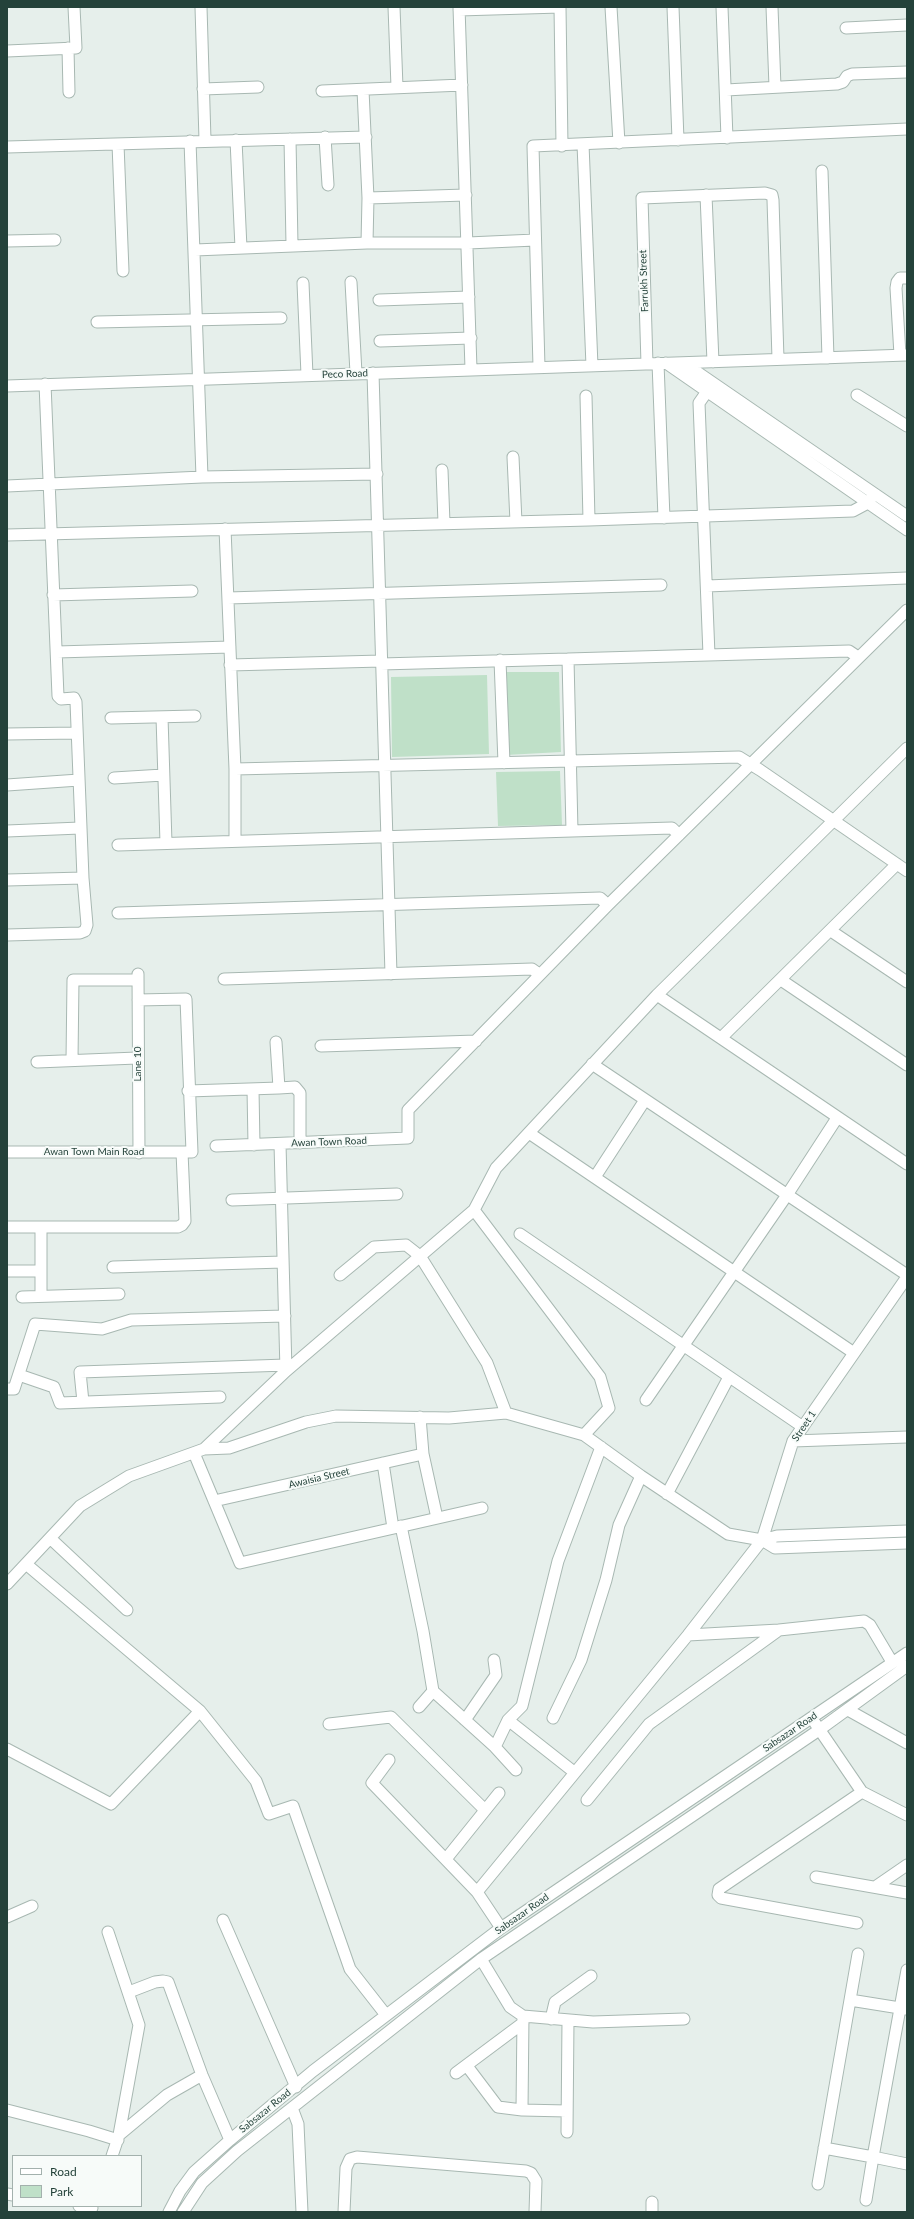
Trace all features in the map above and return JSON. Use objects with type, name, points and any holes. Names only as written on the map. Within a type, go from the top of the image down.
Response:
[{"type":"street","points":[[7,51],[76,48],[74,7]]},
{"type":"street","points":[[201,7],[205,140]]},
{"type":"street","points":[[394,7],[397,87]]},
{"type":"street","points":[[471,370],[470,297],[459,9],[560,7],[562,146]]},
{"type":"street","points":[[611,7],[619,143]]},
{"type":"street","points":[[674,7],[678,140]]},
{"type":"street","points":[[722,7],[727,138]]},
{"type":"street","points":[[772,7],[775,87]]},
{"type":"street","points":[[846,28],[907,25]]},
{"type":"street","points":[[68,48],[70,92]]},
{"type":"street","points":[[726,90],[837,84],[843,82],[847,76],[852,74],[907,72]]},
{"type":"street","points":[[322,91],[462,85]]},
{"type":"street","points":[[203,89],[258,87]]},
{"type":"street","points":[[363,90],[368,198],[367,243]]},
{"type":"street","points":[[539,367],[532,150],[536,145],[562,146],[907,129]]},
{"type":"street","points":[[325,137],[328,186]]},
{"type":"street","points":[[7,147],[205,140],[366,137]]},
{"type":"street","points":[[290,139],[292,245]]},
{"type":"street","points":[[236,140],[241,248]]},
{"type":"street","points":[[190,141],[202,477]]},
{"type":"street","points":[[118,144],[123,272]]},
{"type":"street","points":[[584,144],[592,366]]},
{"type":"street","points":[[822,171],[828,358]]},
{"type":"street","points":[[713,362],[706,195],[765,193],[772,195],[778,359]]},
{"type":"street","points":[[368,198],[466,195]]},
{"type":"street","name":"Farrukh Street","points":[[664,518],[657,363],[642,198],[706,195]]},
{"type":"street","points":[[7,234],[7,241],[55,240]]},
{"type":"street","points":[[195,250],[292,245],[468,243],[535,240]]},
{"type":"street","points":[[904,355],[896,288],[897,282],[900,278],[907,278]]},
{"type":"street","points":[[351,282],[356,373]]},
{"type":"street","points":[[303,283],[307,375]]},
{"type":"street","points":[[379,300],[470,297]]},
{"type":"street","points":[[97,322],[281,318]]},
{"type":"street","points":[[380,341],[471,338]]},
{"type":"street","name":"Peco Road","points":[[7,386],[904,355]]},
{"type":"street","points":[[684,362],[871,498],[907,530]]},
{"type":"street","points":[[657,363],[707,392],[871,498],[907,516]]},
{"type":"street","points":[[373,373],[377,474],[376,526],[380,595],[391,974]]},
{"type":"street","points":[[709,655],[699,403],[713,383]]},
{"type":"street","points":[[7,935],[80,933],[85,931],[87,925],[80,828],[75,699],[61,699],[58,696],[50,534],[45,384]]},
{"type":"street","points":[[857,395],[907,426]]},
{"type":"street","points":[[586,396],[589,520]]},
{"type":"street","points":[[514,457],[516,522]]},
{"type":"street","points":[[442,470],[444,523]]},
{"type":"street","points":[[7,486],[202,477],[377,474]]},
{"type":"street","points":[[7,536],[704,517],[854,511],[871,498]]},
{"type":"street","points":[[225,529],[235,769],[235,840]]},
{"type":"street","points":[[707,586],[907,578]]},
{"type":"street","points":[[228,598],[380,595],[661,586]]},
{"type":"street","points":[[54,595],[192,591]]},
{"type":"street","points":[[321,1046],[476,1041],[539,974],[608,905],[907,610]]},
{"type":"street","points":[[56,652],[230,647]]},
{"type":"street","points":[[230,665],[568,659],[849,651],[858,658]]},
{"type":"street","points":[[568,659],[572,831]]},
{"type":"street","points":[[500,660],[504,763]]},
{"type":"street","points":[[111,718],[195,716]]},
{"type":"street","points":[[162,717],[166,843]]},
{"type":"street","points":[[7,734],[77,733]]},
{"type":"street","points":[[199,1451],[286,1368],[474,1210],[496,1168],[657,995],[833,819],[905,754]]},
{"type":"street","points":[[235,769],[732,756],[744,759],[833,819],[907,872]]},
{"type":"street","points":[[114,778],[163,776]]},
{"type":"street","points":[[7,785],[78,780]]},
{"type":"street","points":[[7,831],[80,828]]},
{"type":"street","points":[[118,845],[235,840],[672,828],[679,835]]},
{"type":"street","points":[[721,1038],[831,931],[897,864]]},
{"type":"street","points":[[7,880],[83,878]]},
{"type":"street","points":[[118,913],[600,898],[608,905]]},
{"type":"street","points":[[831,931],[907,982]]},
{"type":"street","points":[[224,979],[532,969],[539,974]]},
{"type":"street","name":"Lane 10","points":[[72,1060],[73,980],[138,977],[137,1058],[139,1152]]},
{"type":"street","points":[[781,980],[907,1065]]},
{"type":"street","points":[[657,995],[907,1164]]},
{"type":"street","points":[[7,1227],[178,1226],[184,1221],[182,1152],[192,1152],[188,1091],[186,999],[138,1000]]},
{"type":"street","name":"Awan Town Road","points":[[216,1146],[408,1138],[408,1110],[476,1041]]},
{"type":"street","points":[[276,1042],[279,1088]]},
{"type":"street","points":[[37,1062],[137,1058]]},
{"type":"street","points":[[592,1064],[907,1276]]},
{"type":"street","points":[[188,1091],[295,1087],[300,1093],[300,1143]]},
{"type":"street","points":[[253,1089],[254,1145]]},
{"type":"street","points":[[595,1177],[645,1100]]},
{"type":"street","points":[[646,1400],[788,1195],[837,1118]]},
{"type":"street","points":[[529,1133],[854,1353]]},
{"type":"street","points":[[280,1144],[286,1368]]},
{"type":"street","name":"Awan Town Main Road","points":[[7,1152],[182,1152]]},
{"type":"street","points":[[232,1200],[397,1194]]},
{"type":"street","points":[[474,1210],[600,1377],[609,1408],[584,1435]]},
{"type":"street","points":[[41,1227],[41,1296]]},
{"type":"street","points":[[520,1234],[803,1427]]},
{"type":"street","points":[[340,1275],[374,1247],[406,1245],[420,1256],[487,1363],[506,1413]]},
{"type":"street","points":[[114,1267],[283,1262]]},
{"type":"street","points":[[7,1271],[41,1271]]},
{"type":"street","name":"Street 1","points":[[478,1892],[574,1772],[688,1635],[762,1540],[793,1441],[907,1276]]},
{"type":"street","points":[[22,1297],[119,1294]]},
{"type":"street","points":[[7,1389],[14,1389],[35,1324],[102,1329],[131,1320],[285,1316]]},
{"type":"street","points":[[83,1402],[80,1372],[286,1368]]},
{"type":"street","points":[[19,1375],[54,1387],[60,1403],[220,1397]]},
{"type":"street","points":[[667,1494],[729,1377]]},
{"type":"street","points":[[9,1579],[26,1564],[80,1506],[129,1476],[199,1451],[229,1448],[306,1422],[336,1416],[449,1418],[506,1413],[584,1435],[667,1494],[728,1534],[762,1540],[775,1548],[907,1543]]},
{"type":"street","points":[[420,1417],[423,1454],[437,1518]]},
{"type":"street","points":[[793,1441],[907,1437]]},
{"type":"street","points":[[495,1746],[508,1720],[522,1706],[558,1561],[601,1447]]},
{"type":"street","points":[[199,1451],[214,1501],[240,1562],[482,1508]]},
{"type":"street","name":"Awaisia Street","points":[[214,1501],[423,1454]]},
{"type":"street","points":[[382,1464],[423,1631],[433,1691],[495,1746],[516,1770]]},
{"type":"street","points":[[552,1718],[581,1660],[606,1580],[619,1525],[641,1476]]},
{"type":"street","points":[[762,1540],[777,1536],[907,1531]]},
{"type":"street","points":[[50,1538],[127,1610]]},
{"type":"street","points":[[26,1564],[200,1711],[256,1781],[269,1814],[293,1806],[350,1969],[386,2015]]},
{"type":"street","points":[[688,1635],[779,1630],[864,1621],[870,1625],[892,1662]]},
{"type":"street","points":[[588,1800],[649,1724],[779,1630]]},
{"type":"street","name":"Sabsazar Road","points":[[169,2212],[180,2191],[194,2172],[230,2140],[386,2015],[501,1928],[907,1653]]},
{"type":"street","points":[[465,1720],[496,1675],[494,1660]]},
{"type":"street","points":[[183,2212],[202,2183],[237,2151],[481,1959],[848,1710],[902,1676],[907,1666]]},
{"type":"street","points":[[419,1707],[433,1691]]},
{"type":"street","points":[[848,1710],[907,1743]]},
{"type":"street","points":[[7,1749],[111,1804],[200,1711]]},
{"type":"street","points":[[329,1724],[391,1717],[485,1810]]},
{"type":"street","points":[[811,1717],[862,1792],[907,1815]]},
{"type":"street","points":[[508,1720],[574,1772]]},
{"type":"street","points":[[763,1750],[772,1762]]},
{"type":"street","points":[[389,1760],[372,1783],[478,1892],[501,1928]]},
{"type":"street","points":[[857,1923],[721,1898],[718,1895],[719,1889],[862,1792]]},
{"type":"street","points":[[446,1859],[499,1793]]},
{"type":"street","points":[[875,1887],[907,1865]]},
{"type":"street","points":[[816,1877],[907,1893]]},
{"type":"street","points":[[7,1917],[32,1906]]},
{"type":"street","points":[[223,1920],[296,2087]]},
{"type":"street","points":[[108,1932],[139,2025],[118,2138],[112,2155]]},
{"type":"street","points":[[818,2184],[858,1954]]},
{"type":"street","points":[[481,1959],[510,2007],[523,2020],[522,2110]]},
{"type":"street","points":[[866,2200],[873,2157],[904,2008],[907,1970]]},
{"type":"street","points":[[551,2018],[555,2002],[592,1976]]},
{"type":"street","points":[[129,1992],[159,1982],[168,1982],[202,2075],[230,2140]]},
{"type":"street","points":[[850,2000],[904,2008]]},
{"type":"street","points":[[456,2073],[523,2020],[551,2018],[593,2022],[684,2019]]},
{"type":"street","points":[[567,2132],[568,2020]]},
{"type":"street","points":[[466,2066],[498,2107],[522,2110],[567,2111]]},
{"type":"street","points":[[118,2138],[167,2095],[202,2075]]},
{"type":"street","points":[[292,2108],[298,2124],[302,2212]]},
{"type":"street","points":[[7,2110],[118,2138]]},
{"type":"street","points":[[824,2148],[907,2164]]},
{"type":"street","points":[[344,2212],[346,2168],[350,2159],[357,2157],[526,2171],[531,2173],[536,2181],[535,2212]]},
{"type":"green space","points":[[504,672],[559,672],[561,752],[506,755]]},
{"type":"green space","points":[[487,675],[489,754],[392,757],[391,677]]},
{"type":"green space","points":[[560,771],[562,825],[498,826],[496,772]]}]
